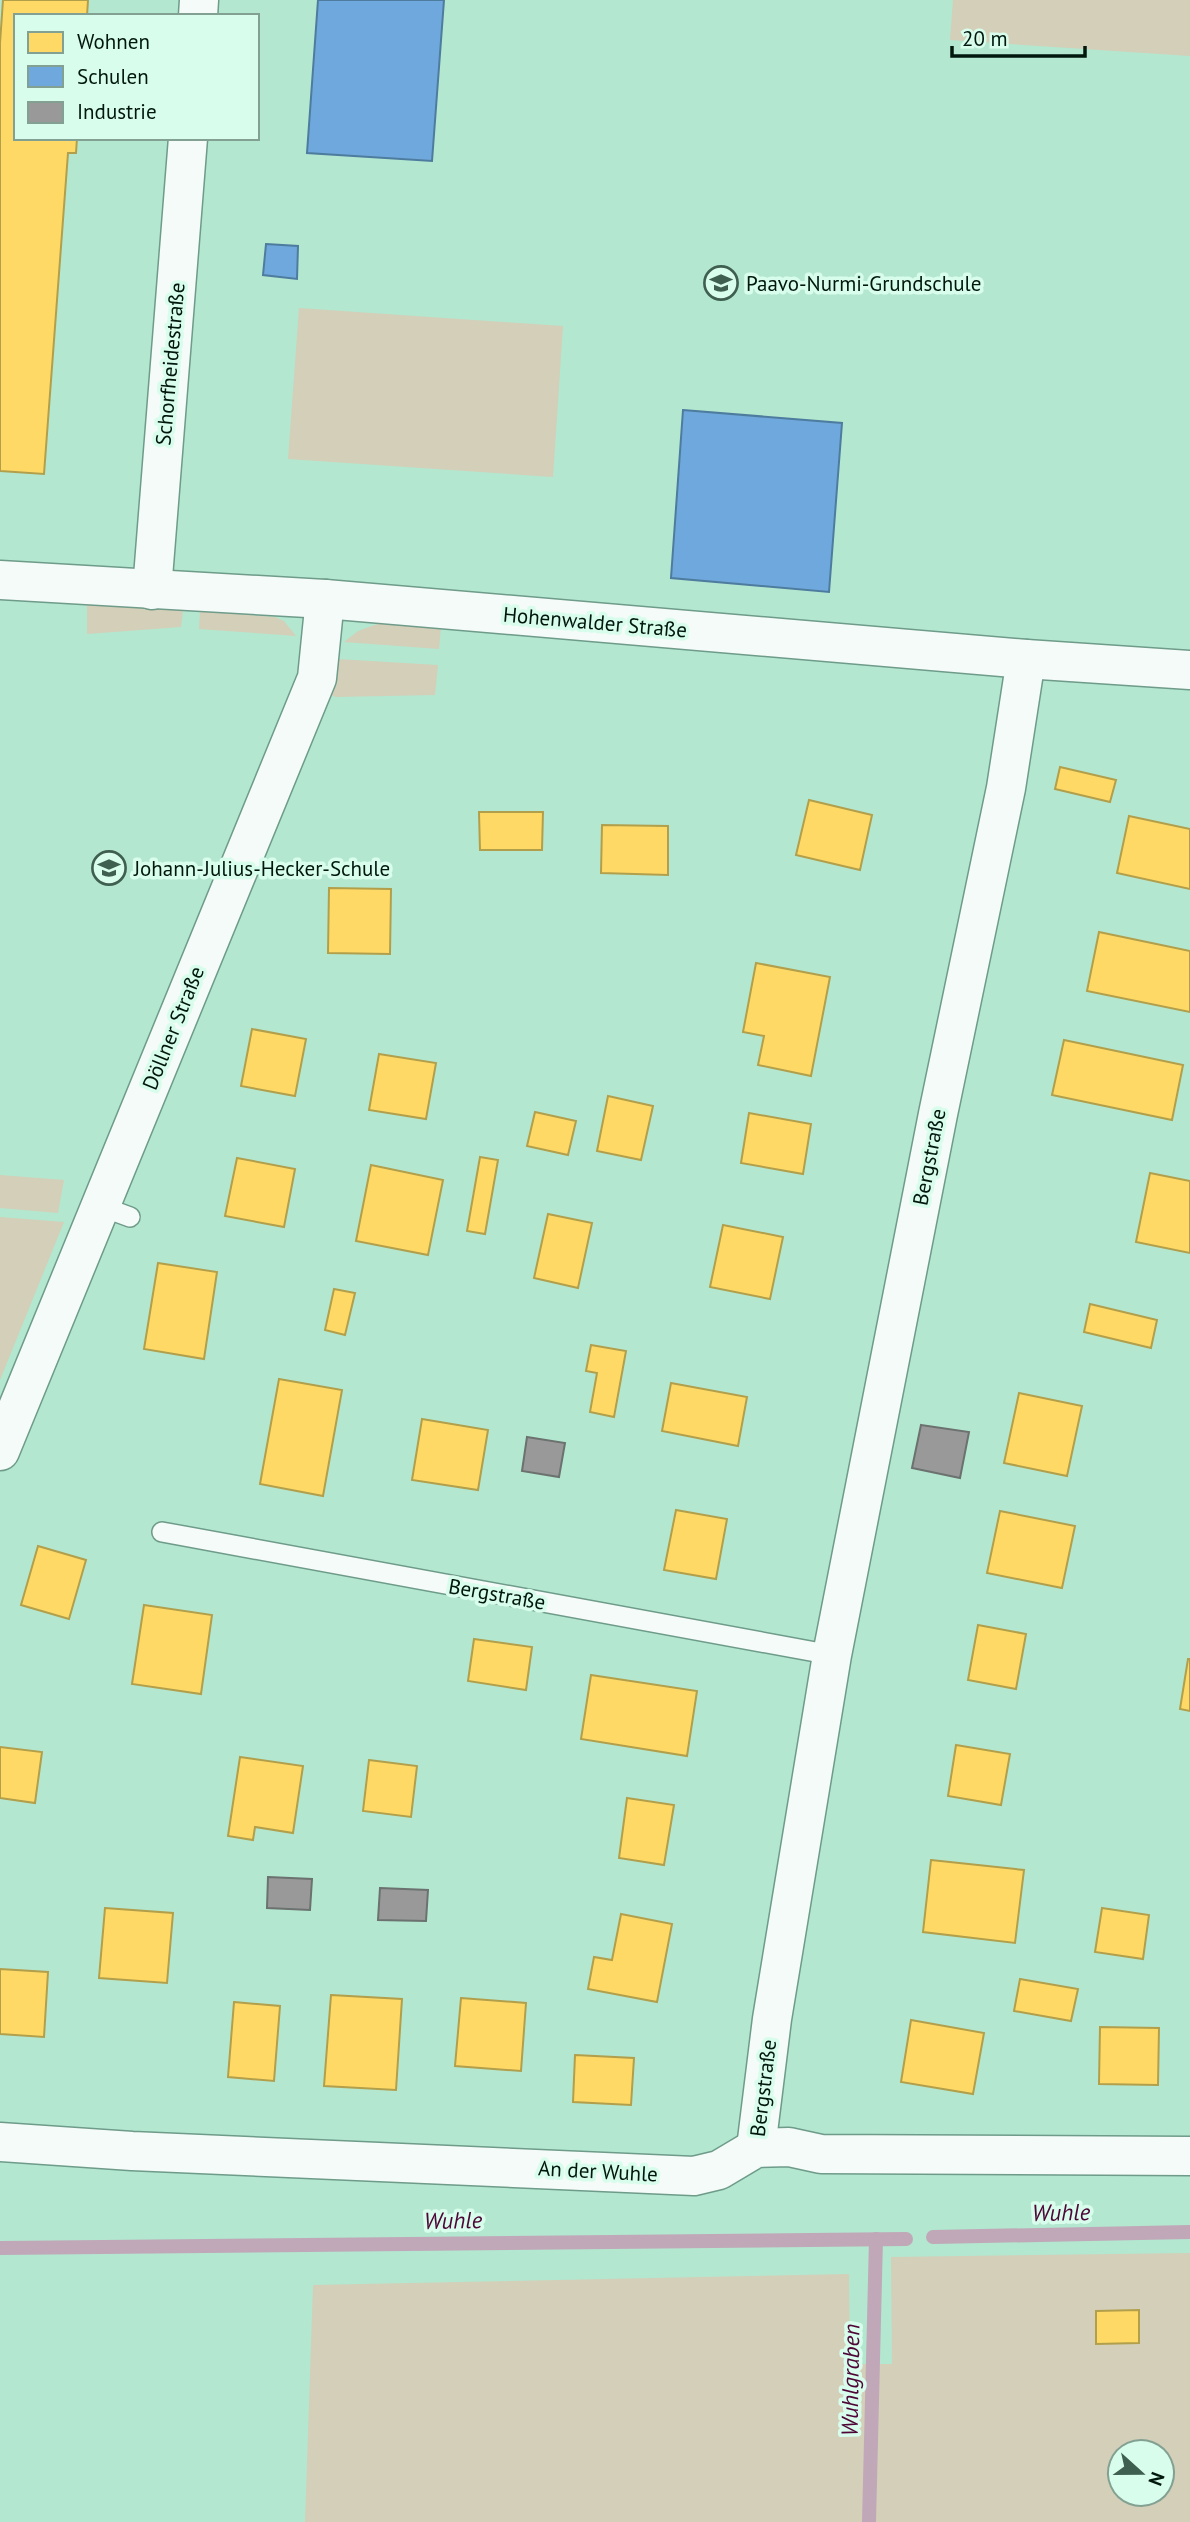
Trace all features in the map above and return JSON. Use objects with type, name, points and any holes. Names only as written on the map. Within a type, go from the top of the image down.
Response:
[{"type":"street","name":"Schorfheidestraße","points":[[152,590],[188,140]]},
{"type":"street","name":"Hohenwalder Straße","points":[[0,580],[326,599],[1026,659],[1190,670]]},
{"type":"street","name":"Döllner Straße","points":[[0,1451],[115,1211],[317,678],[326,599]]},
{"type":"street","name":"Bergstraße","points":[[756,2148],[772,2020],[832,1655],[937,1114],[1006,788],[1026,659]]},
{"type":"street","name":"An der Wuhle","points":[[0,2142],[132,2151],[694,2176],[719,2170],[756,2148],[789,2147],[821,2154],[1190,2156]]},
{"type":"lane","name":"Bergstraße","points":[[162,1532],[832,1655]]},
{"type":"shaded area","points":[[953,0],[1190,0],[1190,56],[950,40]]},
{"type":"shaded area","points":[[299,308],[563,326],[553,477],[288,459]]},
{"type":"shaded area","points":[[87,603],[183,610],[181,627],[87,634]]},
{"type":"shaded area","points":[[200,611],[275,617],[284,621],[296,636],[199,629]]},
{"type":"shaded area","points":[[383,622],[441,627],[439,649],[344,642],[358,631]]},
{"type":"shaded area","points":[[337,659],[438,665],[435,695],[336,697],[325,693]]},
{"type":"shaded area","points":[[0,1175],[64,1180],[58,1213],[0,1208]]},
{"type":"shaded area","points":[[0,1217],[64,1222],[0,1380]]},
{"type":"shaded area","points":[[1190,2253],[1190,2522],[305,2522],[313,2285],[849,2274],[850,2364],[892,2364],[891,2257]]},
{"type":"building: Wohnen","points":[[3,0],[88,0],[87,14],[14,14],[14,140],[77,140],[76,153],[68,153],[44,474],[0,471],[0,43]]},
{"type":"building: Wohnen","points":[[1060,767],[1116,780],[1110,802],[1055,789]]},
{"type":"building: Wohnen","points":[[809,800],[872,815],[860,870],[796,855]]},
{"type":"building: Wohnen","points":[[479,812],[543,812],[542,850],[480,850]]},
{"type":"building: Wohnen","points":[[1129,816],[1190,829],[1190,889],[1117,873]]},
{"type":"building: Wohnen","points":[[602,825],[668,826],[668,875],[601,873]]},
{"type":"building: Wohnen","points":[[329,888],[391,889],[390,954],[328,953]]},
{"type":"building: Wohnen","points":[[1099,932],[1190,951],[1190,1012],[1087,991]]},
{"type":"building: Wohnen","points":[[756,963],[830,977],[811,1076],[758,1065],[764,1036],[743,1032]]},
{"type":"building: Wohnen","points":[[252,1029],[306,1039],[295,1096],[241,1086]]},
{"type":"building: Wohnen","points":[[1064,1040],[1183,1065],[1172,1120],[1052,1095]]},
{"type":"building: Wohnen","points":[[379,1054],[436,1063],[426,1119],[369,1110]]},
{"type":"building: Wohnen","points":[[608,1096],[653,1106],[641,1160],[597,1151]]},
{"type":"building: Wohnen","points":[[535,1112],[576,1121],[568,1155],[527,1146]]},
{"type":"building: Wohnen","points":[[749,1113],[811,1124],[803,1174],[741,1163]]},
{"type":"building: Wohnen","points":[[480,1157],[498,1160],[485,1234],[467,1231]]},
{"type":"building: Wohnen","points":[[237,1158],[295,1169],[284,1227],[225,1216]]},
{"type":"building: Wohnen","points":[[371,1165],[443,1180],[428,1255],[356,1241]]},
{"type":"building: Wohnen","points":[[1150,1173],[1190,1181],[1190,1253],[1136,1242]]},
{"type":"building: Wohnen","points":[[548,1214],[592,1223],[578,1288],[534,1278]]},
{"type":"building: Wohnen","points":[[723,1225],[783,1237],[770,1299],[710,1287]]},
{"type":"building: Wohnen","points":[[158,1263],[217,1272],[204,1359],[144,1349]]},
{"type":"building: Wohnen","points":[[334,1289],[355,1293],[345,1335],[325,1330]]},
{"type":"building: Wohnen","points":[[1090,1304],[1157,1320],[1151,1348],[1084,1332]]},
{"type":"building: Wohnen","points":[[591,1345],[626,1351],[614,1417],[590,1412],[597,1373],[586,1371]]},
{"type":"building: Wohnen","points":[[279,1379],[342,1390],[323,1496],[260,1484]]},
{"type":"building: Wohnen","points":[[671,1383],[747,1397],[738,1446],[662,1431]]},
{"type":"building: Wohnen","points":[[1019,1393],[1082,1406],[1067,1476],[1004,1463]]},
{"type":"building: Wohnen","points":[[422,1419],[488,1430],[478,1490],[412,1480]]},
{"type":"building: Wohnen","points":[[676,1510],[727,1519],[716,1579],[664,1570]]},
{"type":"building: Wohnen","points":[[1000,1511],[1075,1526],[1062,1588],[987,1573]]},
{"type":"building: Wohnen","points":[[38,1546],[86,1560],[69,1619],[21,1605]]},
{"type":"building: Wohnen","points":[[144,1605],[212,1615],[201,1694],[132,1684]]},
{"type":"building: Wohnen","points":[[978,1625],[1026,1634],[1016,1689],[968,1680]]},
{"type":"building: Wohnen","points":[[474,1639],[532,1647],[526,1690],[468,1681]]},
{"type":"building: Wohnen","points":[[1190,1659],[1190,1711],[1180,1709]]},
{"type":"building: Wohnen","points":[[591,1675],[697,1691],[687,1756],[581,1739]]},
{"type":"building: Wohnen","points":[[956,1745],[1010,1754],[1001,1805],[948,1796]]},
{"type":"building: Wohnen","points":[[0,1747],[42,1752],[35,1803],[0,1798]]},
{"type":"building: Wohnen","points":[[240,1757],[303,1766],[293,1833],[255,1827],[253,1840],[228,1836]]},
{"type":"building: Wohnen","points":[[369,1760],[417,1766],[411,1817],[363,1811]]},
{"type":"building: Wohnen","points":[[627,1798],[674,1805],[664,1865],[619,1858]]},
{"type":"building: Wohnen","points":[[931,1860],[1024,1870],[1015,1943],[923,1932]]},
{"type":"building: Wohnen","points":[[105,1908],[173,1913],[167,1983],[99,1978]]},
{"type":"building: Wohnen","points":[[1102,1908],[1149,1915],[1143,1959],[1095,1952]]},
{"type":"building: Wohnen","points":[[621,1914],[672,1924],[657,2002],[588,1989],[594,1957],[612,1960]]},
{"type":"building: Wohnen","points":[[0,1969],[48,1972],[44,2037],[0,2034]]},
{"type":"building: Wohnen","points":[[1020,1979],[1078,1989],[1071,2021],[1014,2011]]},
{"type":"building: Wohnen","points":[[331,1995],[402,1999],[396,2090],[324,2086]]},
{"type":"building: Wohnen","points":[[461,1998],[526,2003],[521,2071],[455,2066]]},
{"type":"building: Wohnen","points":[[234,2002],[280,2006],[274,2081],[228,2077]]},
{"type":"building: Wohnen","points":[[911,2020],[984,2033],[973,2094],[901,2082]]},
{"type":"building: Wohnen","points":[[1100,2027],[1159,2028],[1158,2085],[1099,2084]]},
{"type":"building: Wohnen","points":[[575,2055],[634,2058],[631,2105],[573,2102]]},
{"type":"building: Wohnen","points":[[1139,2310],[1139,2343],[1096,2344],[1096,2311]]},
{"type":"building: Schulen","points":[[318,0],[444,0],[432,161],[307,153]]},
{"type":"building: Schulen","points":[[266,244],[298,246],[297,279],[263,275]]},
{"type":"building: Schulen","points":[[683,410],[842,423],[829,592],[671,578]]},
{"type":"building: Industrie","points":[[921,1425],[969,1432],[960,1478],[912,1468]]},
{"type":"building: Industrie","points":[[527,1437],[565,1443],[559,1477],[522,1471]]},
{"type":"building: Industrie","points":[[268,1877],[312,1879],[310,1910],[267,1908]]},
{"type":"building: Industrie","points":[[380,1888],[428,1890],[426,1921],[378,1920]]},
{"type":"waterway","name":"Wuhle","points":[[933,2237],[1190,2232]]},
{"type":"waterway","name":"Wuhlgraben","points":[[869,2522],[876,2239]]},
{"type":"waterway","name":"Wuhle","points":[[0,2248],[906,2239]]},
{"type":"place","name":"Paavo-Nurmi-Grundschule","points":[[721,283]]},
{"type":"place","name":"Johann-Julius-Hecker-Schule","points":[[109,868]]}]
